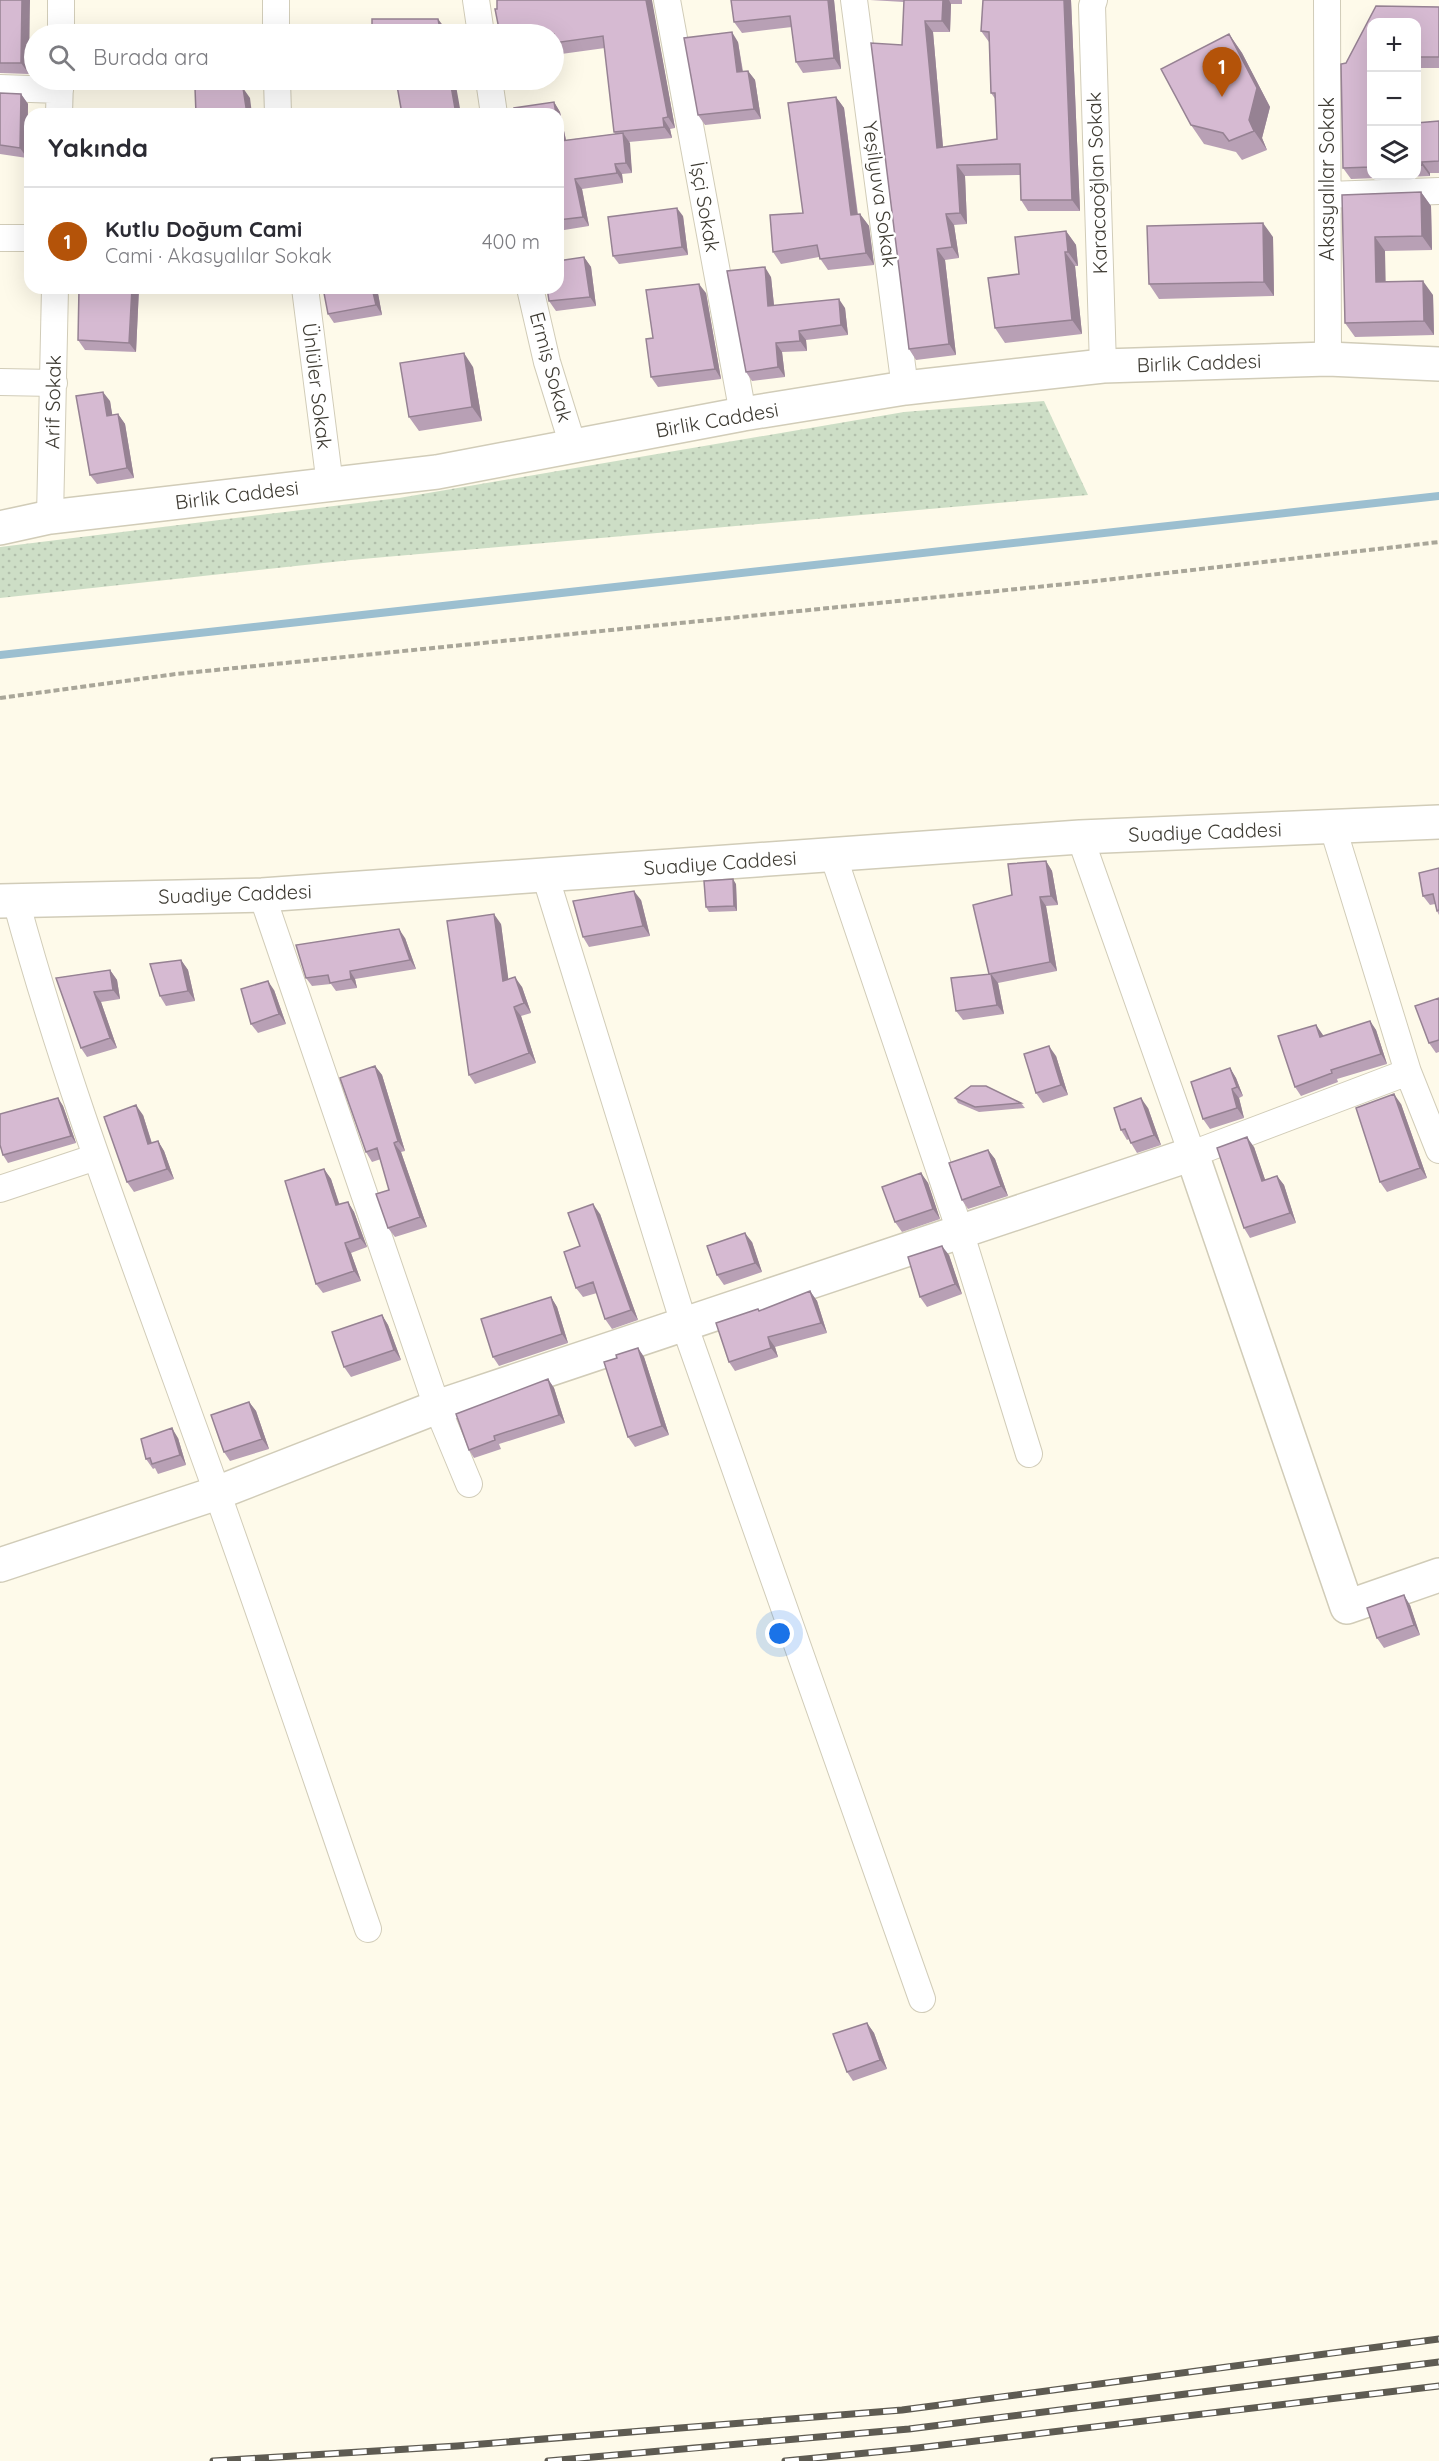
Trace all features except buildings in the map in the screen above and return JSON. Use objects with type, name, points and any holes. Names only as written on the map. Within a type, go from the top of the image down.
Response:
[{"type":"street","points":[[61,0],[61,24]]},
{"type":"street","points":[[276,0],[276,24]]},
{"type":"street","points":[[476,0],[480,24]]},
{"type":"street","name":"İşçi Sokak","points":[[667,0],[743,414]]},
{"type":"street","name":"Yeşilyuva Sokak","points":[[854,0],[905,388]]},
{"type":"street","name":"Karacaoğlan Sokak","points":[[1094,0],[1092,6],[1103,366]]},
{"type":"street","name":"Akasyalılar Sokak","points":[[1327,0],[1328,359]]},
{"type":"street","points":[[0,88],[60,94]]},
{"type":"street","points":[[277,90],[278,108]]},
{"type":"street","points":[[490,90],[493,108]]},
{"type":"street","points":[[1328,195],[1439,191]]},
{"type":"street","points":[[0,238],[24,238]]},
{"type":"street","name":"Arif Sokak","points":[[51,517],[55,294]]},
{"type":"street","name":"Ünlüler Sokak","points":[[306,294],[330,485]]},
{"type":"street","name":"Ermiş Sokak","points":[[531,294],[547,362],[573,446]]},
{"type":"street","name":"Birlik Caddesi","points":[[0,528],[51,517],[436,472],[743,414],[905,388],[1103,366],[1328,359],[1439,364]]},
{"type":"street","points":[[0,382],[54,383]]},
{"type":"street","name":"Suadiye Caddesi","points":[[8,901],[262,895],[1080,837],[1439,822]]},
{"type":"street","points":[[1333,828],[1408,1072],[1439,1150]]},
{"type":"street","points":[[1080,837],[1192,1154],[1347,1607],[1439,1575]]},
{"type":"street","points":[[833,855],[960,1232],[1029,1454]]},
{"type":"street","points":[[545,874],[684,1324],[922,1999]]},
{"type":"street","points":[[262,895],[437,1407],[469,1484]]},
{"type":"street","points":[[8,901],[31,955],[96,1157],[217,1492],[368,1929]]},
{"type":"street","points":[[0,1565],[217,1492],[437,1407],[1192,1154],[1408,1072]]},
{"type":"street","points":[[0,1190],[96,1157]]},
{"type":"path","points":[[0,698],[176,674],[1096,581],[1439,542]]},
{"type":"green space","points":[[1044,401],[1088,495],[351,560],[0,598],[0,547],[399,498],[904,412]]},
{"type":"waterway","points":[[0,655],[1439,496]]},
{"type":"railway","points":[[213,2461],[457,2446],[902,2410],[1439,2339]]},
{"type":"railway","points":[[548,2461],[909,2429],[1439,2362]]},
{"type":"railway","points":[[785,2461],[917,2448],[1439,2386]]},
{"type":"place","name":"Kutlu Doğum Cami","points":[[1222,97]]}]
